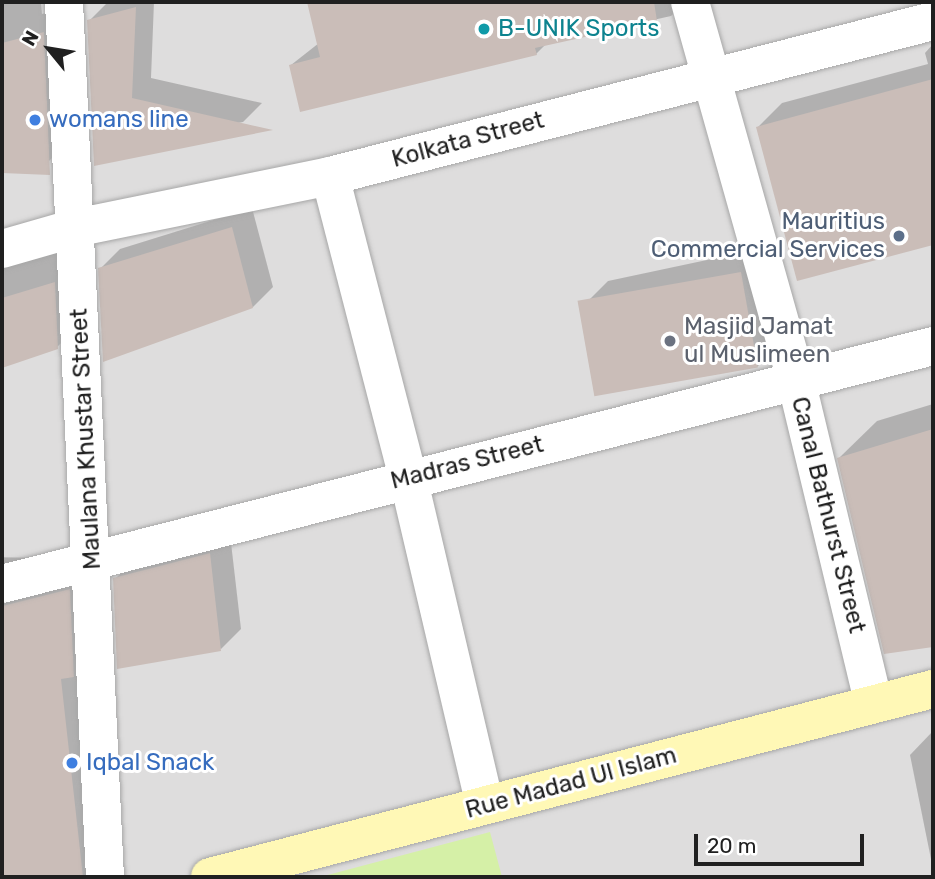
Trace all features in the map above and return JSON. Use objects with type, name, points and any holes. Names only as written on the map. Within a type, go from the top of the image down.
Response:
[{"type":"main road","name":"Rue Madad Ul Islam","points":[[210,877],[933,689]]},
{"type":"street","name":"Maulana Khustar Street","points":[[64,2],[106,877]]},
{"type":"street","name":"Canal Bathurst Street","points":[[690,2],[796,380],[874,704]]},
{"type":"street","name":"Kolkata Street","points":[[2,249],[75,228],[330,176],[710,76],[933,21]]},
{"type":"street","points":[[330,176],[408,477],[485,805]]},
{"type":"street","name":"Madras Street","points":[[2,584],[92,558],[408,477],[933,346]]},
{"type":"shaded area","points":[[2,2],[933,2],[933,877],[2,877]]},
{"type":"green space","points":[[490,832],[502,877],[320,877]]},
{"type":"building","points":[[307,2],[654,2],[657,21],[535,48],[537,55],[300,112],[289,65],[320,57]]},
{"type":"building","points":[[136,7],[132,98],[273,130],[94,166],[87,20]]},
{"type":"building","points":[[44,32],[50,175],[2,173],[2,43]]},
{"type":"building","points":[[933,79],[933,245],[797,281],[756,127]]},
{"type":"building","points":[[232,227],[253,308],[103,362],[98,268]]},
{"type":"building","name":"Masjid Jamat ul Muslimeen","points":[[741,272],[758,368],[594,396],[578,301]]},
{"type":"building","points":[[55,282],[58,349],[2,368],[2,298]]},
{"type":"building","points":[[933,429],[933,647],[884,654],[837,458]]},
{"type":"building","points":[[210,553],[221,651],[117,669],[113,578]]},
{"type":"building","points":[[70,589],[74,677],[61,679],[83,877],[2,877],[2,606]]},
{"type":"place","name":"B-UNIK Sports","points":[[484,29]]},
{"type":"place","name":"womans line","points":[[35,120]]},
{"type":"place","name":"Mauritius Commercial Services","points":[[899,236]]},
{"type":"place","name":"Masjid Jamat ul Muslimeen","points":[[670,341]]},
{"type":"place","name":"Iqbal Snack","points":[[72,763]]}]
